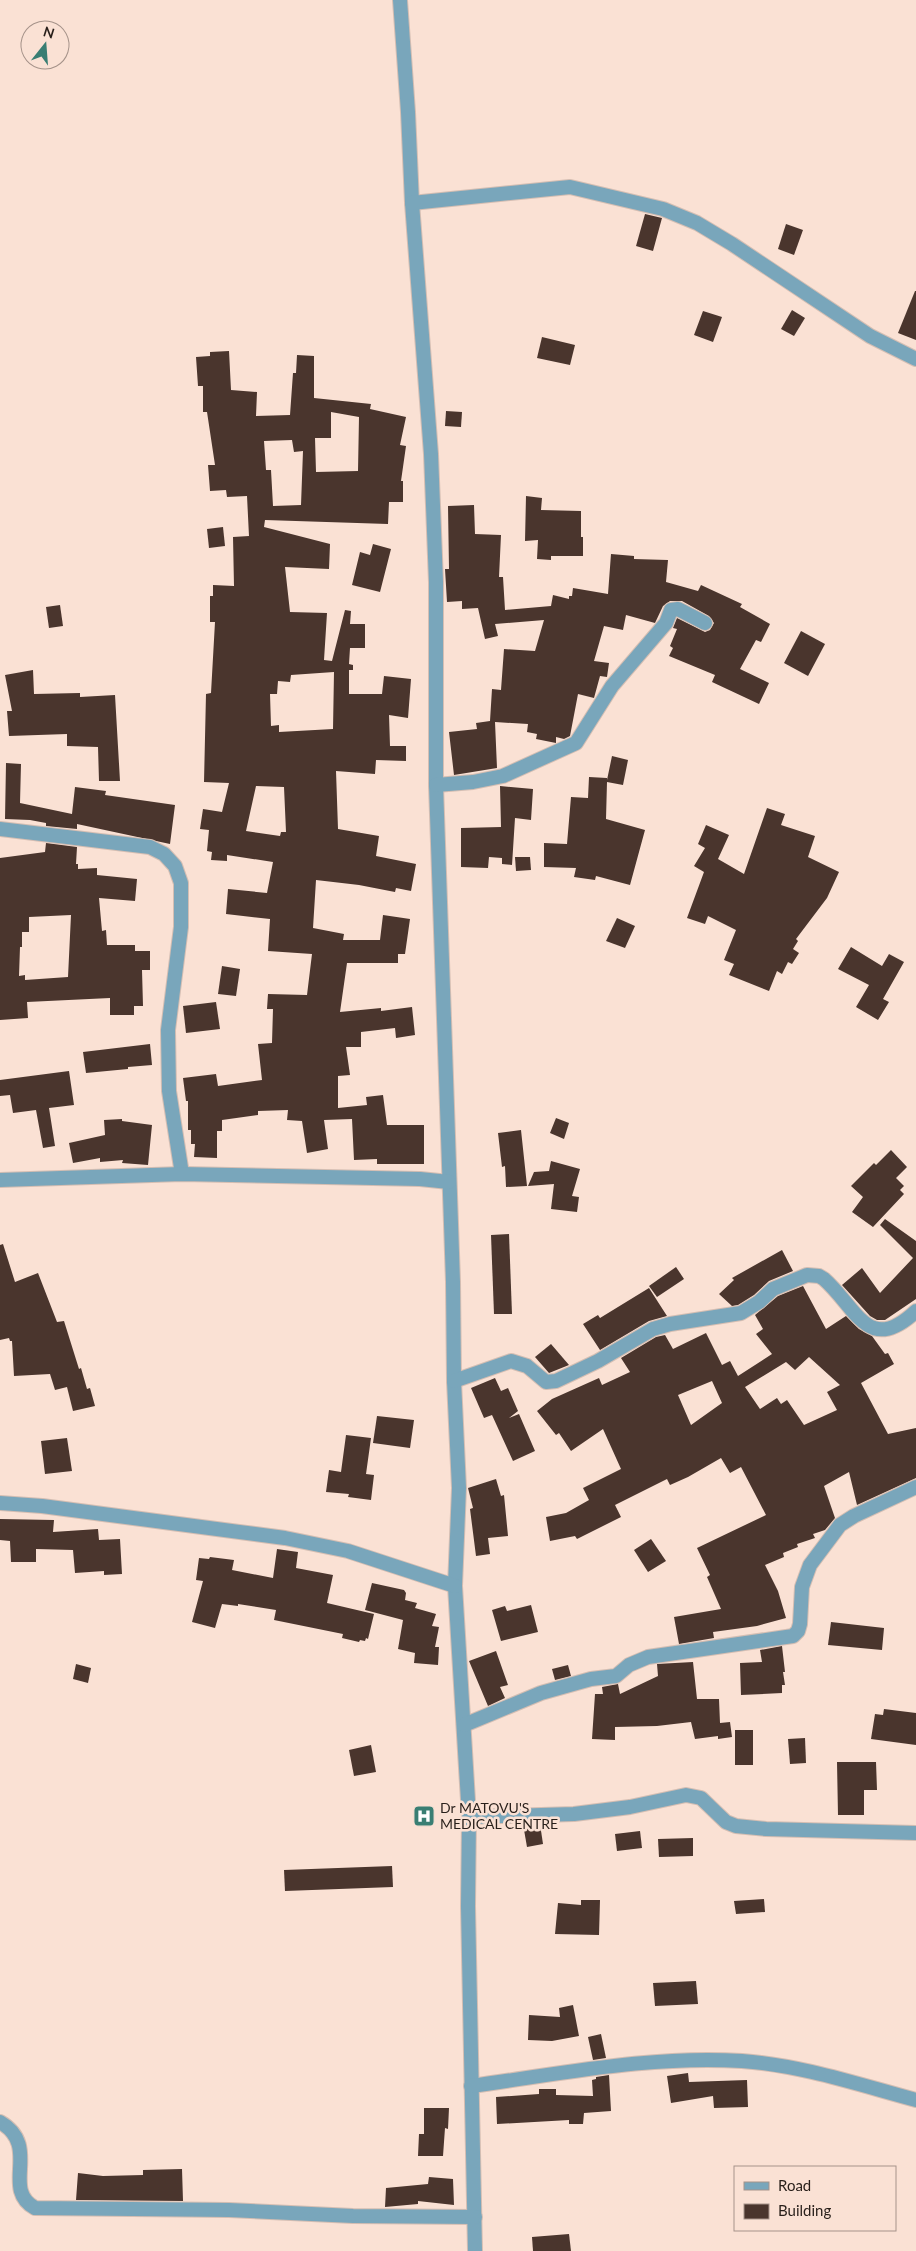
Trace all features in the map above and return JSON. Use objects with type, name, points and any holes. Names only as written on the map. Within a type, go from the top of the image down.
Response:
[{"type":"street","points":[[400,0],[412,203],[432,474],[436,582],[436,785],[459,1488],[455,1586],[469,1817],[468,1906],[476,2251]]},
{"type":"street","points":[[412,203],[570,187],[663,209],[704,227],[870,336],[916,359]]},
{"type":"street","points":[[436,785],[473,782],[503,776],[576,744],[612,686],[666,623],[671,610],[678,609],[705,623]]},
{"type":"street","points":[[0,829],[150,847],[164,854],[175,866],[181,883],[181,927],[168,1030],[169,1091],[182,1174]]},
{"type":"street","points":[[0,1180],[182,1174],[420,1179],[449,1182]]},
{"type":"street","points":[[454,1381],[511,1361],[527,1366],[546,1382],[556,1381],[598,1361],[653,1329],[670,1324],[741,1313],[759,1302],[773,1290],[807,1275],[819,1276],[824,1279],[862,1321],[876,1330],[887,1331],[906,1321],[916,1311]]},
{"type":"street","points":[[464,1725],[541,1693],[591,1679],[616,1676],[629,1665],[648,1657],[793,1636],[798,1631],[800,1624],[802,1588],[810,1566],[840,1525],[854,1516],[916,1487]]},
{"type":"street","points":[[0,1503],[42,1506],[285,1538],[348,1551],[455,1586]]},
{"type":"street","points":[[469,1817],[574,1814],[686,1795],[701,1798],[726,1822],[736,1826],[766,1829],[916,1833]]},
{"type":"street","points":[[471,2086],[647,2062],[706,2060],[744,2062],[787,2068],[916,2100]]},
{"type":"street","points":[[0,2122],[9,2127],[14,2135],[14,2156],[9,2180],[10,2191],[14,2198],[22,2204],[35,2208],[219,2210],[353,2216],[475,2217]]},
{"type":"building","points":[[645,214],[662,218],[653,251],[636,246]]},
{"type":"building","points":[[786,224],[803,230],[794,255],[778,249]]},
{"type":"building","points":[[916,291],[916,340],[898,333]]},
{"type":"building","points":[[792,310],[805,318],[794,336],[781,329]]},
{"type":"building","points":[[703,311],[722,317],[713,342],[694,335]]},
{"type":"building","points":[[542,337],[575,345],[570,365],[537,358]]},
{"type":"building","points":[[229,351],[231,390],[257,392],[256,416],[290,415],[293,373],[296,373],[297,355],[314,356],[314,398],[371,404],[370,409],[406,417],[400,445],[406,446],[401,481],[403,481],[403,502],[389,502],[388,524],[265,520],[264,527],[330,544],[329,569],[285,567],[290,612],[327,613],[324,660],[332,661],[345,610],[351,611],[350,624],[365,624],[365,648],[350,648],[349,664],[353,665],[353,670],[349,670],[349,694],[382,694],[384,676],[411,679],[408,718],[389,715],[390,746],[406,746],[406,761],[376,760],[375,774],[336,771],[338,829],[379,836],[376,856],[416,864],[411,891],[396,888],[395,892],[359,885],[316,880],[313,928],[344,934],[343,940],[380,940],[383,915],[410,919],[405,954],[398,954],[398,963],[347,963],[340,1012],[381,1008],[381,1011],[412,1007],[415,1035],[396,1038],[395,1028],[361,1032],[361,1047],[346,1047],[350,1075],[338,1076],[338,1108],[367,1105],[366,1097],[383,1095],[387,1125],[424,1125],[424,1164],[377,1164],[377,1159],[354,1160],[352,1119],[324,1120],[328,1149],[307,1153],[302,1121],[287,1120],[288,1110],[258,1111],[258,1115],[222,1120],[222,1131],[217,1131],[217,1158],[194,1157],[195,1144],[191,1144],[191,1130],[188,1130],[188,1101],[186,1101],[183,1078],[216,1074],[218,1086],[262,1080],[258,1044],[272,1043],[273,1009],[267,1009],[268,994],[307,995],[312,954],[268,951],[270,919],[226,914],[228,889],[267,893],[273,862],[227,855],[227,861],[211,860],[212,852],[207,851],[209,830],[200,829],[203,809],[222,812],[229,783],[204,782],[206,694],[211,693],[215,622],[210,622],[210,596],[213,596],[213,585],[234,586],[233,537],[249,536],[247,496],[227,497],[226,490],[210,491],[208,465],[215,465],[207,412],[203,412],[203,386],[198,386],[196,357],[210,356],[210,352]],"holes":[[[331,412],[359,417],[358,471],[316,472],[315,438],[331,438]],[[292,440],[294,452],[303,451],[301,505],[273,506],[271,470],[266,470],[264,441]],[[334,672],[333,729],[279,732],[279,725],[271,726],[270,694],[277,694],[278,681],[290,682],[291,675]],[[256,786],[284,787],[286,832],[281,832],[280,836],[246,831]]]},
{"type":"building","points":[[446,411],[462,412],[461,427],[445,426]]},
{"type":"building","points":[[526,496],[542,498],[541,510],[581,511],[583,556],[551,556],[551,560],[537,559],[538,540],[525,541]]},
{"type":"building","points":[[474,505],[475,534],[501,535],[499,577],[503,577],[505,610],[551,606],[553,595],[569,599],[569,596],[572,596],[573,588],[608,594],[611,554],[634,556],[634,559],[668,560],[666,582],[698,591],[701,585],[742,604],[740,607],[770,624],[761,642],[756,640],[740,669],[769,683],[759,704],[712,682],[715,675],[669,656],[673,648],[670,646],[677,629],[673,628],[677,618],[705,632],[710,630],[714,623],[709,616],[682,601],[670,601],[663,606],[655,623],[626,615],[623,630],[604,626],[594,661],[609,663],[607,677],[600,676],[594,698],[578,694],[570,736],[564,739],[556,737],[556,743],[536,739],[537,734],[527,732],[528,724],[495,722],[497,768],[454,775],[449,732],[477,729],[476,723],[490,721],[492,689],[501,690],[504,649],[535,651],[544,620],[495,624],[498,636],[485,639],[478,608],[462,609],[462,601],[447,602],[445,569],[449,569],[448,506]]},
{"type":"building","points":[[223,527],[225,546],[209,548],[207,529]]},
{"type":"building","points":[[373,544],[391,549],[380,592],[352,585],[360,552],[370,555]]},
{"type":"building","points":[[60,605],[63,626],[49,628],[46,607]]},
{"type":"building","points":[[801,631],[825,644],[808,676],[784,663]]},
{"type":"building","points":[[33,670],[34,694],[80,693],[80,697],[115,695],[120,781],[99,781],[98,747],[67,746],[67,734],[9,736],[7,711],[12,711],[5,675]]},
{"type":"building","points":[[612,756],[628,760],[623,785],[607,782],[606,819],[645,830],[630,885],[596,876],[595,880],[574,877],[576,868],[544,867],[544,843],[567,844],[571,797],[588,798],[589,777],[607,778],[607,780]]},
{"type":"building","points":[[6,763],[21,764],[20,803],[72,814],[75,787],[106,791],[105,795],[175,805],[170,844],[77,824],[77,829],[46,826],[46,823],[30,820],[5,819]]},
{"type":"building","points":[[500,786],[533,789],[531,820],[515,818],[512,865],[502,864],[502,858],[489,857],[488,868],[461,867],[461,828],[501,827]]},
{"type":"building","points":[[767,808],[785,814],[781,825],[815,836],[808,857],[839,872],[827,898],[796,939],[798,941],[793,949],[799,953],[792,964],[788,962],[782,974],[777,971],[769,991],[729,975],[734,964],[724,960],[736,930],[708,916],[705,924],[687,918],[704,872],[694,866],[705,848],[698,844],[706,825],[729,835],[718,859],[744,874]]},
{"type":"building","points":[[46,843],[77,847],[76,864],[78,864],[78,869],[97,868],[97,875],[137,879],[135,901],[99,898],[102,931],[106,930],[107,945],[135,945],[135,951],[150,951],[150,970],[142,970],[143,1006],[134,1006],[134,1015],[110,1015],[110,998],[27,1002],[28,1018],[0,1020],[0,858],[45,852]],"holes":[[[71,915],[68,977],[25,980],[25,975],[19,976],[22,932],[29,932],[29,917]]]},
{"type":"building","points":[[515,857],[530,857],[531,870],[516,871]]},
{"type":"building","points":[[617,918],[635,926],[625,948],[606,941]]},
{"type":"building","points":[[851,947],[882,966],[889,954],[904,962],[883,999],[889,1002],[878,1020],[856,1007],[869,985],[838,969]]},
{"type":"building","points":[[222,966],[240,969],[236,996],[218,994]]},
{"type":"building","points":[[216,1002],[220,1029],[186,1033],[183,1006]]},
{"type":"building","points":[[150,1044],[152,1065],[86,1073],[83,1052]]},
{"type":"building","points":[[69,1071],[74,1105],[49,1108],[55,1146],[43,1148],[36,1110],[13,1113],[10,1095],[0,1096],[0,1080]]},
{"type":"building","points":[[556,1118],[569,1123],[564,1139],[550,1133]]},
{"type":"building","points":[[122,1119],[122,1121],[152,1125],[148,1165],[122,1163],[123,1160],[100,1162],[100,1158],[73,1163],[69,1143],[105,1135],[104,1120]]},
{"type":"building","points":[[521,1130],[527,1186],[506,1187],[505,1166],[502,1167],[498,1133]]},
{"type":"building","points":[[891,1150],[907,1167],[896,1178],[904,1186],[900,1190],[904,1194],[873,1227],[852,1212],[863,1197],[851,1186],[874,1163],[876,1165]]},
{"type":"building","points":[[551,1161],[580,1169],[572,1196],[579,1197],[577,1212],[551,1209],[554,1184],[528,1186],[534,1172],[549,1171]]},
{"type":"building","points":[[885,1219],[916,1241],[916,1299],[885,1320],[877,1320],[870,1316],[842,1285],[862,1268],[880,1293],[913,1258],[880,1225]]},
{"type":"building","points":[[509,1234],[512,1314],[494,1314],[491,1235]]},
{"type":"building","points":[[3,1244],[15,1282],[38,1273],[57,1322],[64,1321],[79,1369],[81,1368],[87,1389],[90,1388],[95,1406],[73,1411],[67,1387],[55,1390],[50,1374],[14,1376],[12,1341],[9,1338],[0,1340],[0,1245]]},
{"type":"building","points":[[782,1250],[793,1271],[769,1281],[754,1295],[738,1305],[732,1306],[719,1294],[734,1280],[732,1278]]},
{"type":"building","points":[[676,1267],[684,1279],[657,1297],[649,1286]]},
{"type":"building","points":[[803,1286],[826,1329],[846,1316],[859,1329],[872,1336],[885,1354],[888,1353],[894,1364],[861,1383],[888,1434],[916,1428],[916,1478],[857,1505],[849,1472],[824,1486],[835,1518],[825,1530],[813,1534],[815,1538],[797,1544],[798,1547],[783,1553],[784,1557],[765,1565],[778,1591],[786,1618],[757,1626],[713,1632],[714,1638],[679,1644],[674,1617],[721,1609],[707,1577],[710,1575],[697,1548],[766,1515],[741,1467],[730,1473],[721,1458],[670,1485],[667,1479],[615,1505],[621,1517],[577,1539],[575,1536],[550,1541],[546,1517],[566,1513],[589,1500],[583,1488],[621,1469],[603,1429],[571,1451],[559,1433],[556,1435],[537,1411],[552,1399],[599,1378],[602,1385],[630,1372],[621,1358],[656,1337],[665,1335],[673,1349],[706,1333],[722,1365],[730,1361],[738,1376],[772,1354],[756,1334],[763,1329],[755,1315],[778,1296]],"holes":[[[809,1357],[840,1385],[827,1392],[837,1410],[804,1425],[787,1400],[781,1404],[777,1398],[760,1409],[745,1387],[786,1362],[795,1370]],[[712,1381],[722,1403],[691,1425],[678,1395]]]},
{"type":"building","points":[[649,1288],[667,1316],[649,1321],[600,1350],[583,1324],[598,1315],[600,1318]]},
{"type":"building","points":[[551,1344],[569,1365],[549,1373],[535,1357]]},
{"type":"building","points":[[495,1378],[501,1391],[508,1388],[518,1411],[509,1418],[519,1414],[535,1451],[513,1461],[492,1415],[484,1418],[471,1388]]},
{"type":"building","points":[[377,1416],[414,1420],[410,1448],[373,1443]]},
{"type":"building","points":[[346,1435],[371,1438],[366,1474],[374,1475],[371,1500],[348,1497],[349,1494],[326,1492],[329,1470],[341,1472]]},
{"type":"building","points":[[67,1438],[72,1471],[45,1474],[41,1441]]},
{"type":"building","points":[[496,1479],[501,1496],[504,1495],[508,1536],[488,1538],[490,1554],[476,1556],[470,1509],[473,1508],[468,1488]]},
{"type":"building","points":[[0,1519],[54,1520],[53,1532],[98,1529],[99,1540],[120,1539],[122,1574],[104,1575],[104,1571],[75,1573],[73,1550],[36,1549],[36,1562],[11,1562],[10,1541],[0,1540]]},
{"type":"building","points":[[651,1539],[666,1561],[648,1572],[634,1550]]},
{"type":"building","points":[[277,1549],[298,1552],[296,1568],[333,1575],[327,1603],[374,1614],[368,1639],[366,1638],[365,1641],[360,1640],[359,1642],[342,1638],[343,1634],[274,1620],[276,1610],[238,1604],[238,1606],[222,1604],[215,1628],[192,1622],[203,1581],[196,1580],[199,1558],[209,1559],[210,1557],[234,1560],[232,1570],[273,1578]]},
{"type":"building","points":[[372,1583],[404,1590],[406,1593],[405,1600],[417,1603],[415,1608],[436,1614],[432,1626],[439,1627],[435,1647],[439,1647],[438,1665],[414,1663],[415,1653],[398,1649],[403,1620],[365,1610]]},
{"type":"building","points":[[531,1605],[538,1632],[501,1641],[492,1610],[505,1606],[507,1611]]},
{"type":"building","points":[[831,1622],[884,1628],[882,1650],[828,1645]]},
{"type":"building","points":[[782,1646],[785,1685],[782,1685],[782,1693],[741,1695],[740,1663],[762,1662],[760,1650]]},
{"type":"building","points":[[496,1651],[508,1685],[500,1687],[505,1698],[488,1706],[469,1661]]},
{"type":"building","points":[[693,1662],[697,1699],[719,1699],[720,1723],[730,1722],[732,1737],[718,1739],[718,1736],[695,1739],[691,1722],[657,1726],[615,1727],[615,1740],[592,1739],[595,1694],[603,1694],[602,1687],[618,1684],[620,1694],[658,1676],[657,1664]]},
{"type":"building","points":[[76,1664],[91,1668],[88,1683],[73,1679]]},
{"type":"building","points":[[568,1665],[571,1676],[555,1680],[552,1669]]},
{"type":"building","points":[[884,1709],[916,1713],[916,1745],[871,1739],[875,1714],[883,1715]]},
{"type":"building","points":[[735,1730],[753,1730],[753,1765],[735,1765]]},
{"type":"building","points":[[805,1738],[806,1763],[790,1764],[788,1739]]},
{"type":"building","points":[[371,1745],[376,1772],[354,1776],[349,1750]]},
{"type":"building","points":[[837,1762],[876,1762],[877,1790],[864,1790],[864,1815],[838,1815]]},
{"type":"building","points":[[523,1824],[540,1824],[543,1844],[527,1847]]},
{"type":"building","points":[[640,1831],[642,1848],[617,1851],[615,1834]]},
{"type":"building","points":[[693,1838],[693,1856],[659,1857],[658,1839]]},
{"type":"building","points":[[392,1866],[393,1887],[285,1891],[284,1870]]},
{"type":"building","points":[[764,1899],[765,1912],[736,1914],[734,1901]]},
{"type":"building","points":[[581,1900],[600,1900],[599,1935],[555,1934],[558,1903],[581,1905]]},
{"type":"building","points":[[696,1981],[698,2004],[655,2006],[653,1983]]},
{"type":"building","points":[[573,2005],[579,2036],[552,2041],[528,2040],[529,2015],[560,2017],[559,2008]]},
{"type":"building","points":[[601,2034],[606,2058],[593,2060],[588,2037]]},
{"type":"building","points":[[688,2073],[689,2082],[747,2080],[748,2107],[714,2108],[713,2096],[671,2103],[667,2076]]},
{"type":"building","points":[[609,2075],[611,2111],[584,2113],[583,2124],[569,2124],[569,2120],[497,2124],[496,2097],[539,2094],[539,2089],[556,2089],[556,2095],[593,2096],[592,2080],[596,2079],[596,2077]]},
{"type":"building","points":[[424,2108],[449,2108],[448,2129],[445,2128],[443,2156],[418,2156],[419,2134],[424,2134]]},
{"type":"building","points":[[182,2169],[183,2201],[76,2200],[78,2173],[103,2176],[143,2175],[143,2170]]},
{"type":"building","points":[[429,2177],[453,2179],[454,2205],[418,2201],[418,2204],[385,2207],[386,2188],[428,2184]]},
{"type":"building","points":[[569,2234],[571,2251],[533,2251],[532,2237]]},
{"type":"place","name":"Dr MATOVU'S MEDICAL CENTRE","points":[[424,1816]]}]
